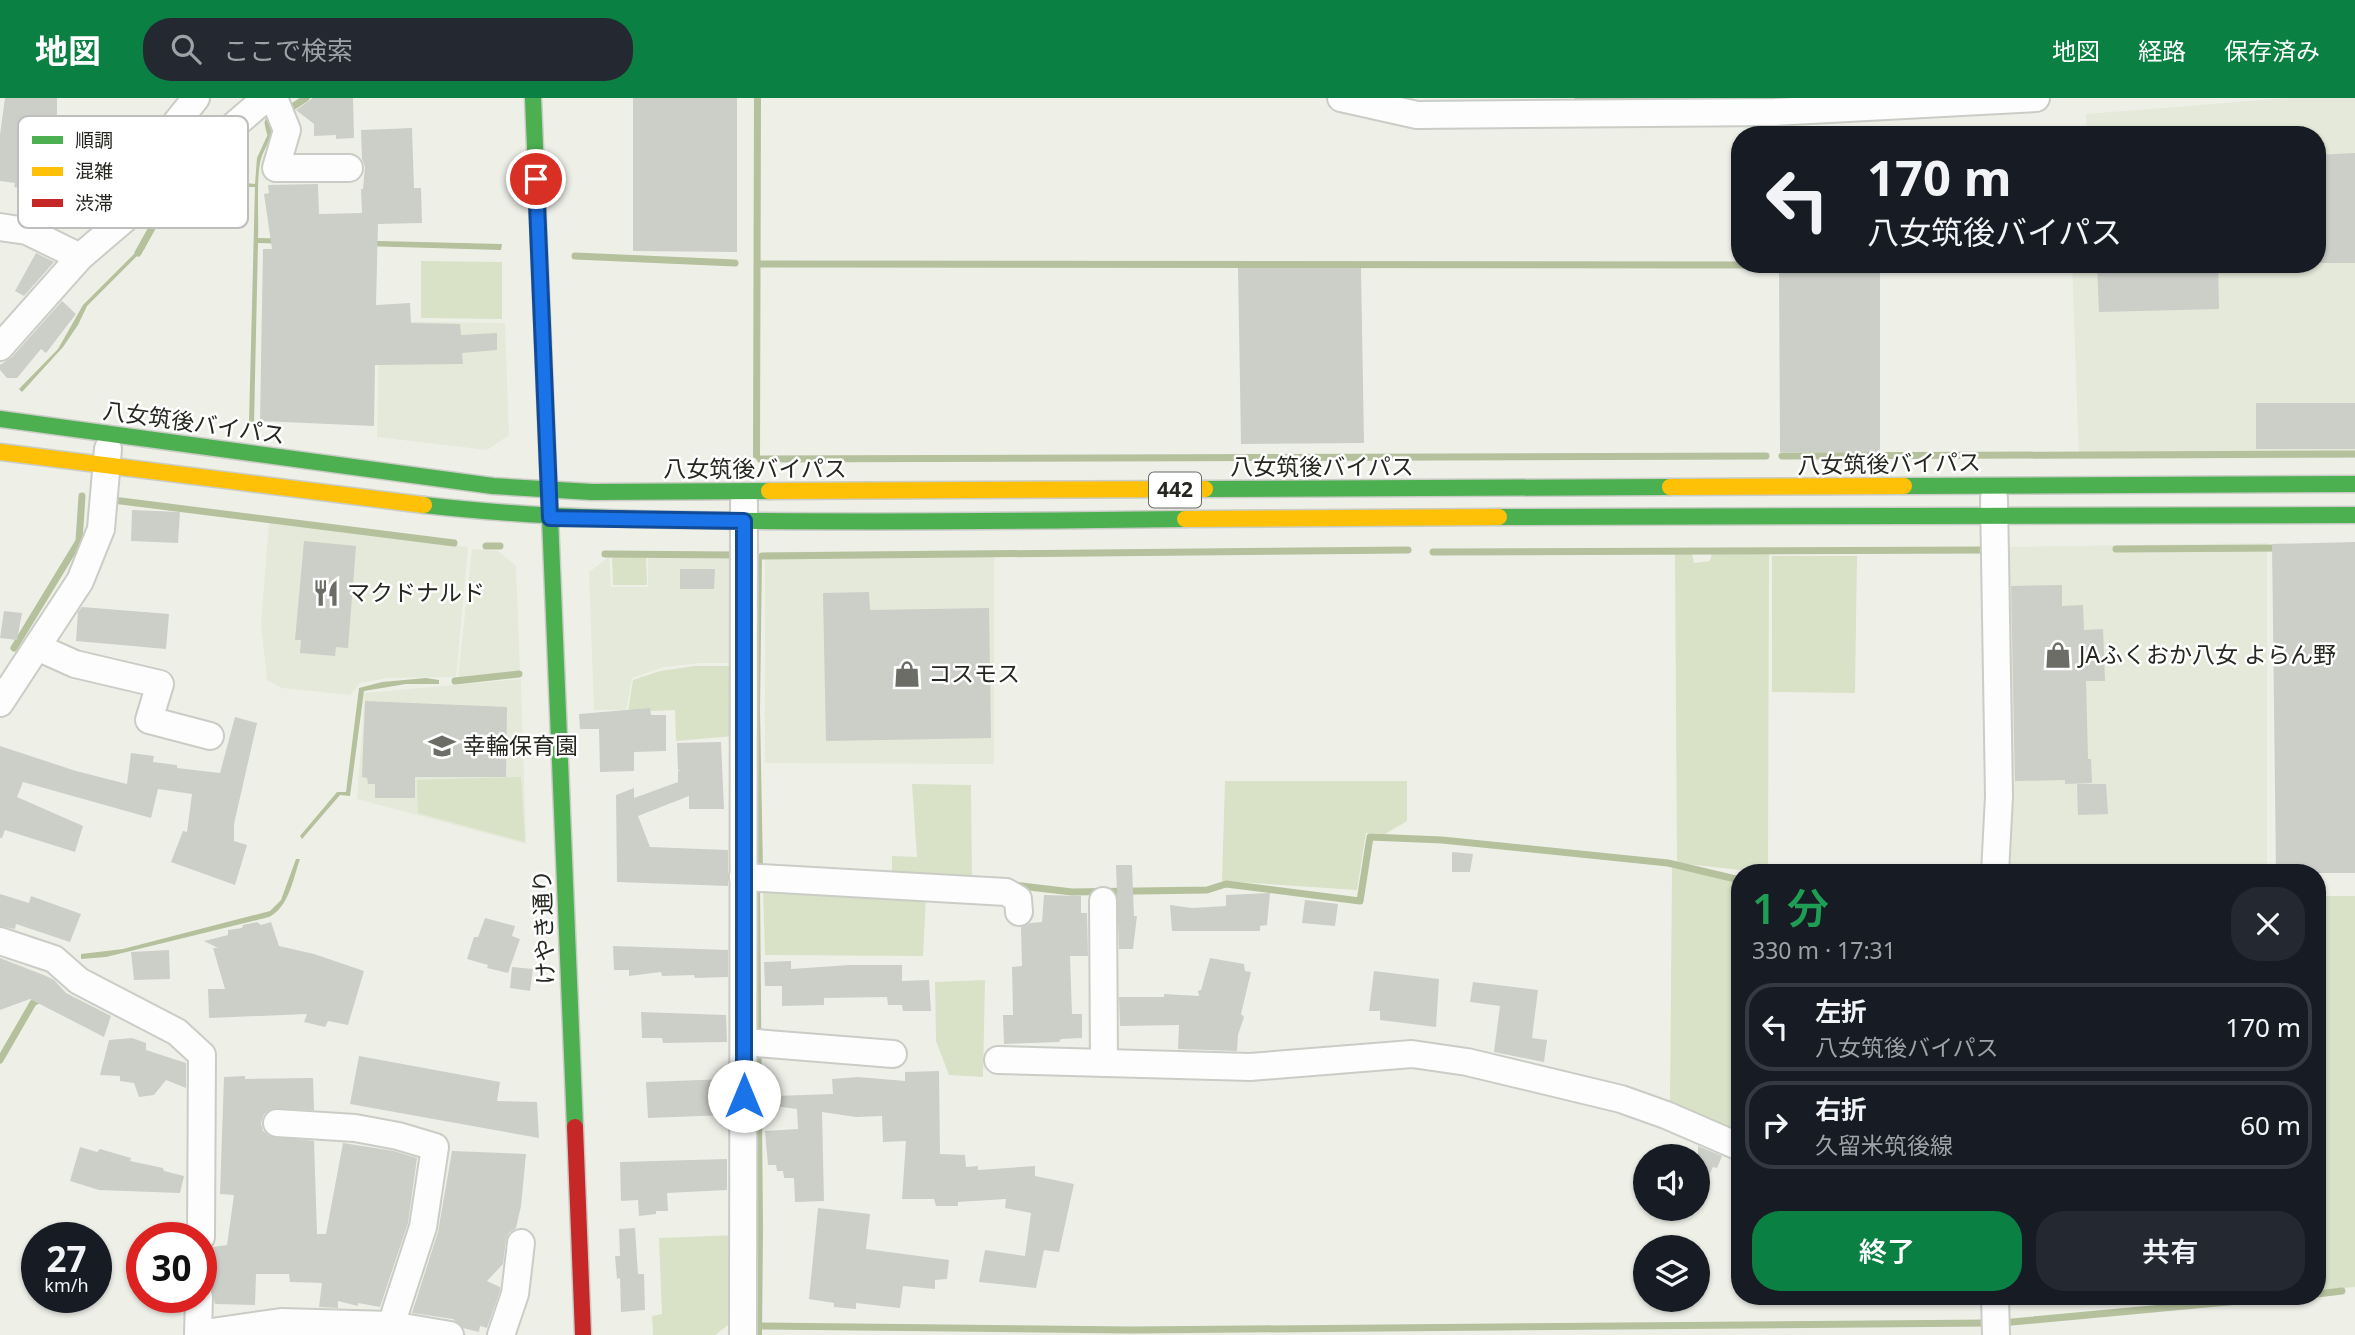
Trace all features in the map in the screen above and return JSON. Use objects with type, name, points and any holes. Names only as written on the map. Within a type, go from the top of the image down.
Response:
[{"type":"main road","name":"けやき通り","points":[[533,98],[583,1335]]},
{"type":"main road","name":"八女筑後バイパス","points":[[0,419],[493,486],[548,491],[2355,484]]},
{"type":"main road","name":"442","points":[[0,452],[186,478],[550,518],[744,521],[2355,515]]},
{"type":"street","points":[[182,116],[196,98]]},
{"type":"street","points":[[1340,98],[1417,116],[1775,112],[2036,98]]},
{"type":"street","points":[[242,116],[260,100],[287,131],[276,168],[349,168]]},
{"type":"street","points":[[0,227],[27,231],[80,257]]},
{"type":"street","points":[[0,347],[80,257],[113,228]]},
{"type":"street","points":[[0,703],[80,581],[101,529],[109,435]]},
{"type":"street","points":[[1994,486],[1998,796],[1996,864]]},
{"type":"street","points":[[743,1335],[752,1043],[752,877],[744,491]]},
{"type":"street","points":[[37,647],[75,664],[160,684],[149,720],[210,736]]},
{"type":"street","points":[[752,877],[1006,892],[1018,898],[1019,912]]},
{"type":"street","points":[[1103,901],[1104,1063]]},
{"type":"street","points":[[0,941],[54,958],[79,981],[177,1032],[202,1055],[201,1222]]},
{"type":"street","points":[[752,1043],[892,1054]]},
{"type":"street","points":[[998,1060],[1250,1067],[1412,1054],[1467,1062],[1620,1100],[1666,1115],[1731,1143]]},
{"type":"street","points":[[277,1123],[355,1128],[435,1147],[423,1227],[391,1325]]},
{"type":"street","points":[[501,1335],[515,1294],[522,1242]]},
{"type":"street","points":[[1995,1305],[1996,1335]]},
{"type":"street","points":[[199,1313],[198,1335],[281,1322],[391,1325],[450,1335]]},
{"type":"shaded area","points":[[754,98],[761,98],[758,460],[753,457]]},
{"type":"shaded area","points":[[2288,98],[2355,98],[2355,458],[2079,459],[2072,273],[2326,273],[2326,126],[2087,126],[2086,114]]},
{"type":"shaded area","points":[[265,118],[271,133],[259,166],[258,238],[502,244],[501,250],[258,243],[254,423],[249,423],[255,187],[248,187],[248,184],[255,184],[257,158],[268,134]]},
{"type":"shaded area","points":[[142,246],[145,248],[87,306],[63,347],[22,392],[19,389],[58,349],[83,305]]},
{"type":"shaded area","points":[[421,261],[502,262],[502,319],[421,318]]},
{"type":"shaded area","points":[[379,321],[505,323],[509,435],[487,450],[377,437]]},
{"type":"shaded area","points":[[269,522],[468,547],[456,677],[388,678],[360,683],[350,695],[282,688],[267,680],[261,624]]},
{"type":"shaded area","points":[[2267,543],[2267,864],[2002,864],[2003,547]]},
{"type":"shaded area","points":[[472,549],[498,551],[516,566],[520,671],[458,677]]},
{"type":"shaded area","points":[[994,550],[994,764],[765,763],[765,552]]},
{"type":"shaded area","points":[[1675,553],[1692,554],[1694,563],[1710,561],[1712,553],[1769,553],[1768,864],[1731,864],[1731,869],[1677,863]]},
{"type":"shaded area","points":[[751,556],[762,556],[762,1335],[752,1335]]},
{"type":"shaded area","points":[[1772,556],[1857,556],[1855,693],[1772,692]]},
{"type":"shaded area","points":[[609,557],[611,587],[648,587],[648,557],[735,559],[738,663],[664,667],[632,678],[626,710],[594,710],[589,572]]},
{"type":"shaded area","points":[[612,557],[646,557],[647,585],[613,585]]},
{"type":"shaded area","points":[[695,666],[736,666],[734,736],[676,741],[675,710],[628,712],[633,680],[660,671]]},
{"type":"shaded area","points":[[426,678],[439,680],[439,684],[406,684],[364,691],[350,796],[340,795],[302,839],[300,836],[337,792],[346,792],[359,688],[382,682]]},
{"type":"shaded area","name":"幸輪保育園","points":[[521,679],[526,844],[357,799],[365,693]]},
{"type":"shaded area","points":[[521,777],[525,842],[418,813],[417,780]]},
{"type":"shaded area","points":[[1225,781],[1407,781],[1407,821],[1385,834],[1366,833],[1357,890],[1222,881]]},
{"type":"shaded area","points":[[912,784],[971,785],[972,880],[892,875],[892,856],[917,857]]},
{"type":"shaded area","points":[[296,859],[300,859],[286,900],[269,917],[106,957],[81,959],[81,954],[123,949],[270,911],[281,900]]},
{"type":"shaded area","points":[[1672,868],[1731,876],[1731,1135],[1670,1103]]},
{"type":"shaded area","points":[[763,886],[926,897],[923,956],[765,955]]},
{"type":"shaded area","points":[[2326,896],[2355,896],[2355,1287],[2326,1289]]},
{"type":"shaded area","points":[[985,980],[983,1077],[949,1075],[936,1041],[935,982]]},
{"type":"shaded area","points":[[737,1235],[736,1319],[715,1335],[653,1335],[652,1316],[662,1314],[659,1238]]},
{"type":"building","points":[[5,98],[57,98],[57,116],[18,116],[18,188],[14,187],[15,183],[0,181],[0,135]]},
{"type":"building","points":[[313,98],[353,98],[354,138],[314,136],[314,124],[296,110]]},
{"type":"building","points":[[633,98],[737,98],[737,252],[633,251]]},
{"type":"building","points":[[412,128],[414,188],[421,188],[422,223],[378,224],[376,305],[410,303],[411,323],[460,324],[461,335],[497,333],[497,350],[462,353],[463,364],[375,365],[374,426],[260,421],[263,249],[272,249],[264,194],[269,193],[268,185],[318,184],[319,214],[362,213],[361,189],[365,167],[362,159],[361,130]]},
{"type":"building","points":[[2355,153],[2355,263],[2326,263],[2326,155]]},
{"type":"building","points":[[36,253],[54,262],[24,296],[15,291]]},
{"type":"building","points":[[1238,268],[1361,268],[1364,443],[1241,444]]},
{"type":"building","points":[[1779,273],[1880,273],[1880,452],[1780,452]]},
{"type":"building","points":[[2097,273],[2218,273],[2219,309],[2099,312]]},
{"type":"building","points":[[62,301],[76,314],[46,353],[41,349],[17,378],[7,378],[0,370],[0,365],[12,357]]},
{"type":"building","points":[[2256,403],[2355,403],[2355,449],[2256,449]]},
{"type":"building","points":[[132,510],[180,512],[178,543],[131,541]]},
{"type":"building","name":"マクドナルド","points":[[304,541],[356,546],[348,648],[336,647],[335,656],[300,653],[301,640],[295,640]]},
{"type":"building","points":[[2355,542],[2355,873],[2326,873],[2326,864],[2276,864],[2272,544]]},
{"type":"building","points":[[680,569],[715,569],[714,589],[680,589]]},
{"type":"building","name":"JAふくおか八女 よらん野","points":[[2062,585],[2062,606],[2083,605],[2084,630],[2103,629],[2105,681],[2086,681],[2088,759],[2091,759],[2092,783],[2065,784],[2065,780],[2015,781],[2011,586]]},
{"type":"building","name":"コスモス","points":[[869,592],[870,610],[989,608],[991,738],[826,741],[823,593]]},
{"type":"building","points":[[82,607],[169,614],[166,649],[76,641],[78,612]]},
{"type":"building","points":[[4,611],[22,613],[17,640],[0,638]]},
{"type":"building","points":[[365,701],[507,707],[506,777],[415,777],[415,798],[375,798],[375,784],[368,784],[367,778],[362,777]]},
{"type":"building","points":[[650,708],[651,715],[666,715],[666,751],[634,752],[634,771],[600,772],[599,729],[580,729],[579,714]]},
{"type":"building","points":[[235,717],[257,723],[234,824],[234,841],[247,845],[235,885],[171,862],[183,831],[187,832],[192,794],[158,789],[151,818],[23,782],[17,797],[83,826],[75,852],[5,830],[0,838],[0,746],[76,771],[127,784],[131,753],[154,756],[153,762],[177,765],[177,768],[220,773]]},
{"type":"building","points":[[721,742],[724,809],[689,809],[689,796],[638,816],[650,847],[728,850],[728,886],[617,882],[616,795],[634,788],[634,798],[678,782],[678,771],[681,770],[678,770],[677,743]]},
{"type":"building","points":[[2077,784],[2106,784],[2108,814],[2078,815]]},
{"type":"building","points":[[1452,852],[1473,854],[1470,872],[1452,872]]},
{"type":"building","points":[[1116,865],[1132,865],[1134,916],[1137,916],[1133,949],[1119,949]]},
{"type":"building","points":[[1270,893],[1267,925],[1260,926],[1260,931],[1172,931],[1170,905],[1192,908],[1226,906],[1226,895]]},
{"type":"building","points":[[0,894],[29,903],[31,896],[81,914],[70,942],[16,924],[15,929],[0,926]]},
{"type":"building","points":[[1044,895],[1081,896],[1081,913],[1087,913],[1088,956],[1070,956],[1072,1014],[1082,1014],[1082,1038],[1061,1039],[1059,1042],[1004,1044],[1003,1015],[1013,1015],[1012,967],[1022,966],[1021,927],[1042,922]]},
{"type":"building","points":[[1305,900],[1338,904],[1335,926],[1302,923]]},
{"type":"building","points":[[485,918],[515,926],[512,936],[520,939],[508,973],[467,959],[474,937],[478,937]]},
{"type":"building","points":[[257,922],[261,925],[271,922],[279,946],[314,954],[364,971],[348,1025],[328,1021],[325,1027],[304,1022],[307,1014],[209,1018],[208,989],[225,989],[213,948],[218,948],[204,941],[228,935],[228,930]]},
{"type":"building","points":[[613,946],[728,950],[728,977],[662,976],[661,972],[629,976],[629,970],[614,970]]},
{"type":"building","points":[[169,950],[170,979],[134,980],[131,952]]},
{"type":"building","points":[[0,958],[54,980],[66,993],[111,1016],[104,1037],[30,999],[0,1010]]},
{"type":"building","points":[[1210,958],[1244,964],[1245,971],[1251,972],[1241,1014],[1244,1017],[1238,1035],[1237,1051],[1178,1049],[1179,1025],[1120,1026],[1119,997],[1164,997],[1164,994],[1199,996],[1198,991],[1201,990]]},
{"type":"building","points":[[791,961],[791,969],[902,965],[902,981],[929,980],[931,1011],[903,1011],[902,1005],[888,1005],[887,997],[824,998],[824,1005],[782,1006],[782,986],[765,986],[764,962]]},
{"type":"building","points":[[512,967],[533,969],[530,991],[510,988]]},
{"type":"building","points":[[1374,971],[1439,979],[1436,1027],[1380,1020],[1380,1011],[1369,1011]]},
{"type":"building","points":[[1473,982],[1538,990],[1532,1038],[1547,1040],[1544,1062],[1494,1052],[1500,1006],[1470,1002]]},
{"type":"building","points":[[641,1012],[726,1015],[727,1042],[663,1043],[662,1038],[642,1038]]},
{"type":"building","points":[[132,1038],[146,1043],[146,1050],[186,1063],[186,1088],[166,1080],[154,1095],[139,1097],[134,1083],[120,1081],[120,1076],[100,1075],[109,1040]]},
{"type":"building","points":[[359,1056],[500,1082],[497,1101],[537,1102],[539,1138],[350,1104]]},
{"type":"building","points":[[939,1071],[940,1154],[965,1155],[966,1167],[978,1166],[978,1170],[1035,1166],[1035,1176],[1074,1184],[1059,1252],[1044,1250],[1036,1288],[979,1282],[985,1250],[1025,1256],[1031,1213],[1005,1208],[1006,1199],[958,1202],[958,1206],[936,1206],[934,1199],[902,1199],[906,1141],[883,1142],[882,1116],[856,1117],[822,1112],[824,1201],[795,1202],[794,1178],[784,1178],[783,1171],[777,1171],[776,1165],[768,1165],[765,1131],[798,1129],[797,1109],[774,1106],[775,1096],[833,1094],[832,1079],[858,1077],[905,1081],[905,1072]]},
{"type":"building","points":[[224,1077],[313,1078],[314,1110],[271,1109],[264,1114],[261,1123],[263,1131],[269,1136],[314,1141],[317,1234],[326,1234],[343,1143],[394,1151],[417,1158],[408,1223],[380,1307],[358,1303],[358,1306],[338,1301],[338,1308],[319,1307],[322,1283],[290,1282],[289,1274],[256,1274],[255,1305],[217,1304],[217,1246],[227,1245],[234,1195],[220,1194]]},
{"type":"building","points":[[728,1079],[728,1115],[648,1118],[646,1082]]},
{"type":"building","points":[[80,1147],[97,1152],[100,1149],[131,1158],[130,1161],[184,1176],[180,1193],[99,1190],[70,1181]]},
{"type":"building","points":[[452,1151],[526,1154],[516,1228],[509,1233],[506,1240],[503,1264],[487,1281],[500,1287],[500,1291],[487,1328],[480,1326],[479,1332],[463,1328],[453,1319],[412,1313],[438,1232]]},
{"type":"building","points":[[1710,1151],[1722,1156],[1717,1168],[1713,1167],[1710,1173]]},
{"type":"building","points":[[727,1159],[727,1190],[667,1193],[668,1211],[639,1216],[638,1200],[621,1201],[620,1162]]},
{"type":"building","points":[[818,1208],[870,1214],[866,1249],[949,1260],[947,1279],[935,1280],[935,1289],[903,1286],[900,1308],[856,1303],[856,1309],[834,1307],[834,1303],[809,1299]]},
{"type":"building","points":[[635,1228],[638,1274],[644,1274],[645,1310],[621,1312],[620,1278],[617,1279],[615,1256],[620,1256],[619,1229]]},
{"type":"waterway","points":[[270,132],[268,123],[306,98]]},
{"type":"waterway","points":[[1577,101],[1677,98]]},
{"type":"waterway","points":[[138,253],[152,228]]},
{"type":"waterway","points":[[575,256],[735,263]]},
{"type":"waterway","points":[[760,264],[1731,265]]},
{"type":"waterway","points":[[1782,456],[2355,454]]},
{"type":"waterway","points":[[760,459],[1766,456]]},
{"type":"waterway","points":[[14,648],[79,541],[82,496]]},
{"type":"waterway","points":[[113,500],[454,543]]},
{"type":"waterway","points":[[486,546],[500,546]]},
{"type":"waterway","points":[[2116,549],[2281,548]]},
{"type":"waterway","points":[[762,556],[1408,550]]},
{"type":"waterway","points":[[1433,552],[1986,550]]},
{"type":"waterway","points":[[605,554],[733,555]]},
{"type":"waterway","points":[[455,681],[519,674]]},
{"type":"waterway","points":[[1013,885],[1072,892],[1207,890],[1226,884],[1360,901],[1370,837],[1442,840],[1668,863],[1731,878]]},
{"type":"waterway","points":[[0,1060],[33,1003],[42,998]]},
{"type":"waterway","points":[[2326,1293],[2342,1291]]},
{"type":"waterway","points":[[2001,1323],[2196,1305]]},
{"type":"waterway","points":[[763,1326],[1133,1330],[1989,1323]]},
{"type":"traffic: fast","points":[[533,98],[550,518]]},
{"type":"traffic: fast","points":[[0,419],[493,486],[592,492],[769,491]]},
{"type":"traffic: fast","points":[[1904,486],[2355,484]]},
{"type":"traffic: fast","points":[[1205,489],[1670,487]]},
{"type":"traffic: fast","points":[[424,505],[550,516],[677,520],[1185,519]]},
{"type":"traffic: fast","points":[[1499,517],[2355,515]]},
{"type":"traffic: fast","points":[[550,518],[575,1127]]},
{"type":"traffic: slow","points":[[0,452],[424,505]]},
{"type":"traffic: slow","points":[[1670,487],[1904,486]]},
{"type":"traffic: slow","points":[[769,491],[1205,489]]},
{"type":"traffic: slow","points":[[1185,519],[1499,517]]},
{"type":"traffic: jam","points":[[575,1127],[583,1335]]},
{"type":"place","name":"マクドナルド","points":[[326,593]]},
{"type":"place","name":"JAふくおか八女 よらん野","points":[[2058,655]]},
{"type":"place","name":"コスモス","points":[[907,674]]},
{"type":"place","name":"幸輪保育園","points":[[442,746]]},
{"type":"route","points":[[536,179],[550,518],[744,521],[744,1096]]}]
